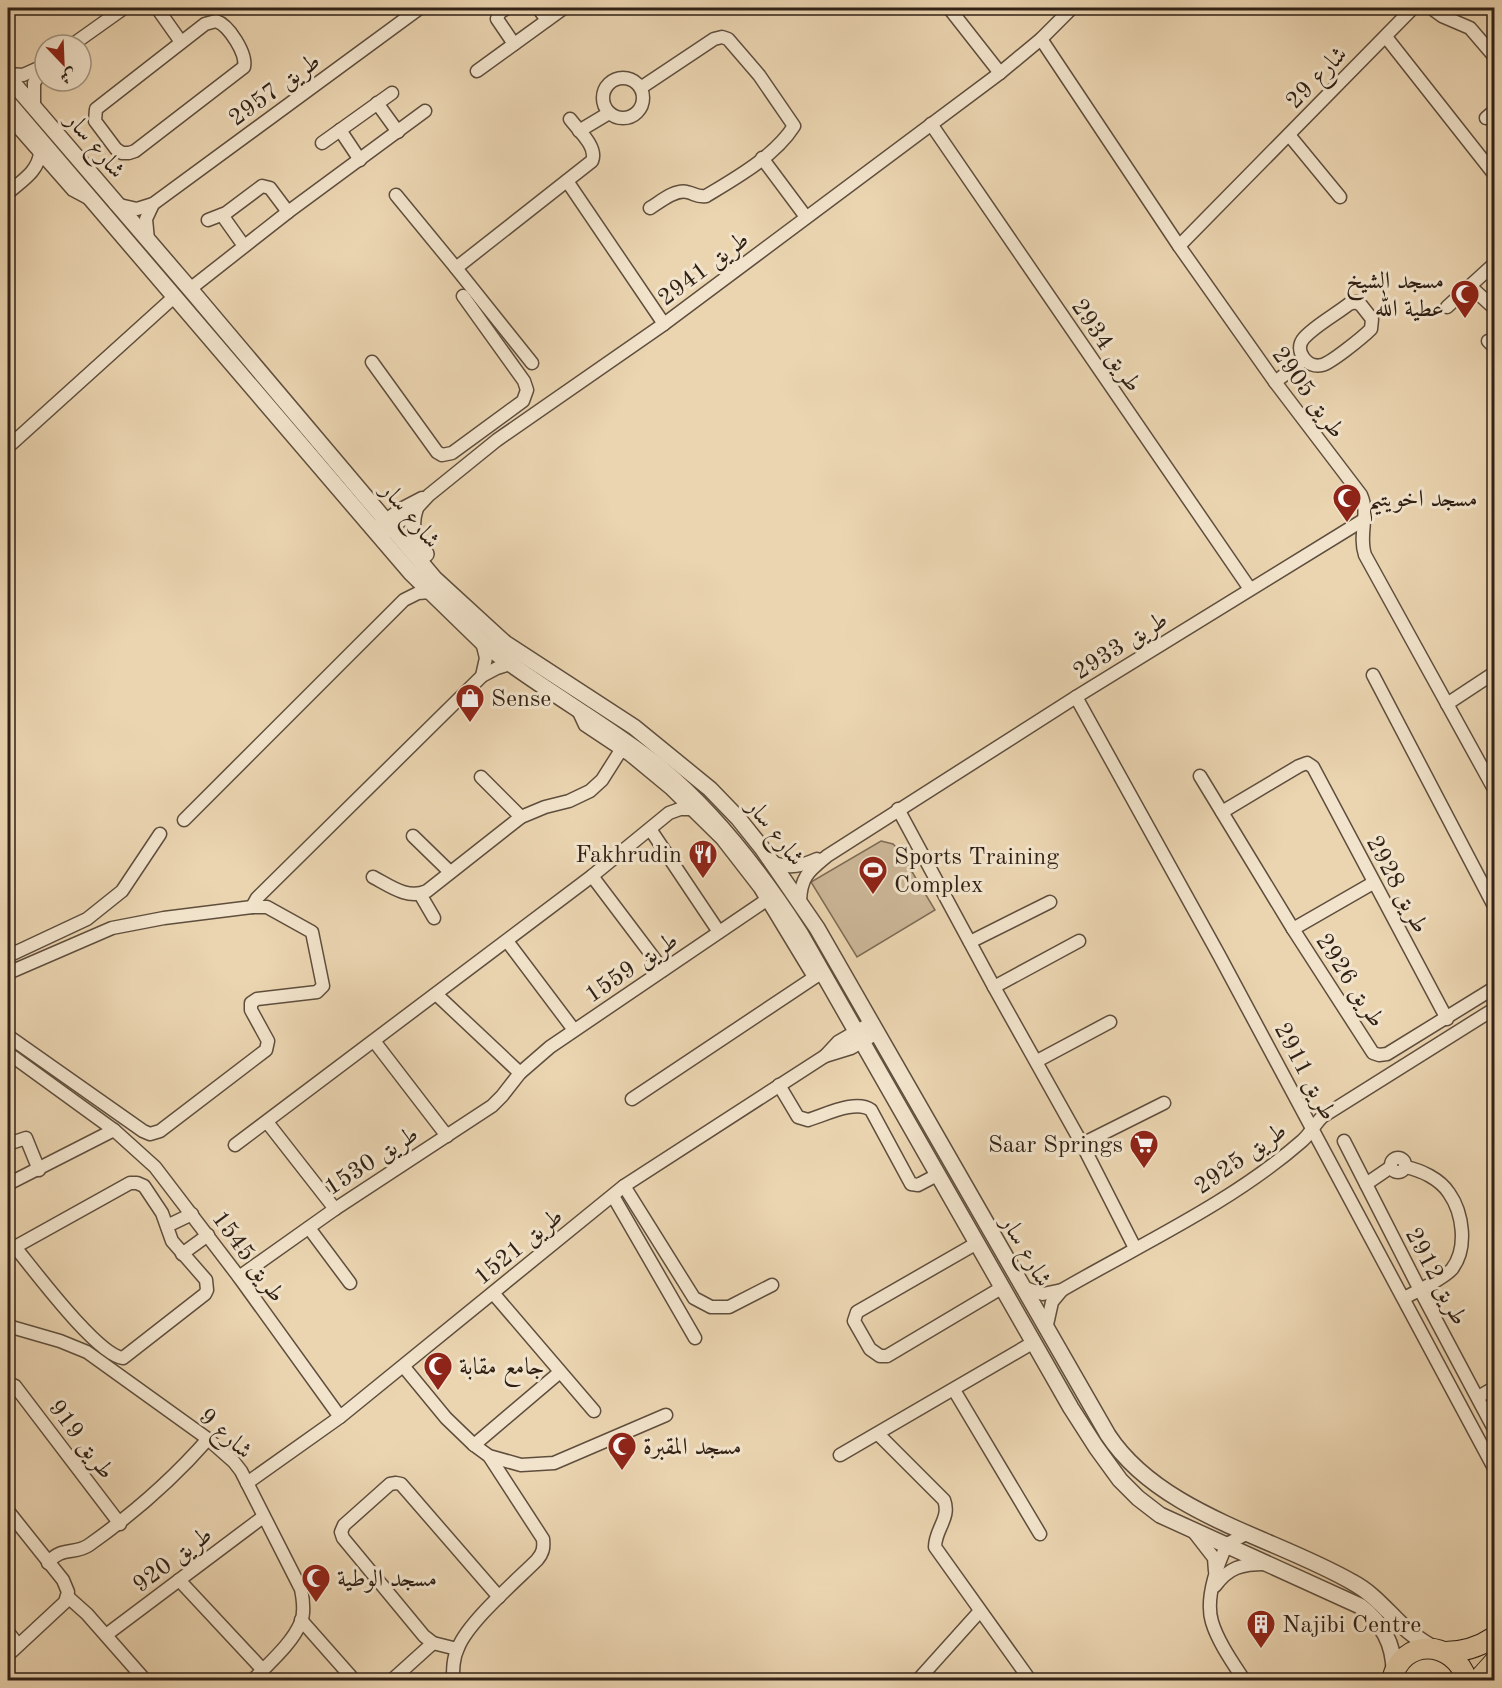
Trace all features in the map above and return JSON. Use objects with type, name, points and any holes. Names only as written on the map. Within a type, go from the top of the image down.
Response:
[{"type":"main road","points":[[1392,1678],[1400,1662],[1421,1649],[1461,1652],[1494,1637]]},
{"type":"main road","points":[[1439,1650],[1455,1659],[1463,1669],[1467,1680]]},
{"type":"main road","points":[[1478,1680],[1494,1662]]},
{"type":"street","points":[[89,33],[124,8]]},
{"type":"street","points":[[157,8],[181,42]]},
{"type":"street","name":"طريق 2957","points":[[153,204],[420,8]]},
{"type":"street","points":[[493,12],[499,13],[507,8]]},
{"type":"street","points":[[538,8],[547,20]]},
{"type":"street","points":[[477,71],[564,8]]},
{"type":"street","points":[[949,8],[1000,73]]},
{"type":"street","name":"طريق 2941","points":[[383,528],[415,510],[429,495],[497,440],[664,324],[1000,73],[1041,39],[1072,8]]},
{"type":"street","name":"شارع 29","points":[[1179,246],[1413,8]]},
{"type":"street","points":[[1431,8],[1442,16],[1470,28],[1494,56]]},
{"type":"street","points":[[493,12],[514,44]]},
{"type":"street","points":[[210,22],[221,22],[244,53],[246,60],[244,67],[135,151],[129,153],[116,149],[95,121],[96,109],[181,42],[210,22]]},
{"type":"street","points":[[642,87],[714,39],[722,37],[728,39],[759,75],[794,126],[788,136],[762,158],[706,196],[697,197],[686,191],[674,194],[650,208]]},
{"type":"street","points":[[1386,37],[1494,174]]},
{"type":"street","name":"طريق 2905","points":[[1041,39],[1179,246],[1275,382],[1361,495],[1365,507],[1362,537],[1365,555],[1494,789]]},
{"type":"street","points":[[8,76],[23,75],[33,70]]},
{"type":"street","name":"شارع سار","points":[[8,76],[308,431],[383,528],[410,572],[482,642],[510,664],[657,765],[712,817],[776,896],[818,975],[858,1037],[1034,1342],[1096,1447],[1120,1480],[1160,1515],[1352,1602],[1372,1616],[1382,1627],[1390,1643],[1394,1657],[1392,1678]]},
{"type":"street","points":[[628,78],[642,87],[642,105],[636,114],[619,118],[609,113],[603,99],[608,85],[614,80],[628,78]]},
{"type":"street","points":[[34,93],[34,108]]},
{"type":"street","points":[[322,143],[392,93]]},
{"type":"street","name":"شارع سار","points":[[8,102],[174,297],[383,528],[455,599],[505,643],[634,727],[681,764],[730,810],[774,863],[800,901],[1108,1435],[1126,1459],[1167,1491],[1246,1534],[1355,1583],[1382,1604],[1406,1629],[1439,1650]]},
{"type":"street","points":[[377,103],[398,132]]},
{"type":"street","points":[[190,289],[288,212],[426,111]]},
{"type":"street","points":[[579,131],[609,113]]},
{"type":"street","points":[[8,116],[73,190],[89,198]]},
{"type":"street","points":[[456,268],[592,161],[593,149],[570,119]]},
{"type":"street","name":"طريق 2934","points":[[931,124],[1250,589]]},
{"type":"street","points":[[340,130],[360,160]]},
{"type":"street","points":[[1289,135],[1340,197]]},
{"type":"street","points":[[34,171],[40,153]]},
{"type":"street","points":[[762,158],[806,217]]},
{"type":"street","points":[[8,193],[34,171],[44,168],[55,170]]},
{"type":"street","points":[[567,181],[664,324]]},
{"type":"street","points":[[208,220],[222,215],[265,185],[270,188],[288,212]]},
{"type":"street","points":[[396,195],[532,363]]},
{"type":"street","points":[[115,203],[137,209],[153,204]]},
{"type":"street","points":[[148,242],[146,219],[153,204]]},
{"type":"street","points":[[222,215],[244,246]]},
{"type":"street","points":[[1447,307],[1494,264]]},
{"type":"street","points":[[1470,286],[1494,308]]},
{"type":"street","points":[[372,362],[441,455],[452,453],[488,427],[523,401],[527,390],[524,381],[463,296]]},
{"type":"street","points":[[8,447],[174,297]]},
{"type":"street","points":[[1359,303],[1372,319],[1373,326],[1369,332],[1325,364],[1314,366],[1304,360],[1300,349],[1304,339],[1349,304],[1359,303]]},
{"type":"street","points":[[1275,382],[1304,360]]},
{"type":"street","points":[[488,427],[497,440]]},
{"type":"street","name":"طريق 2941","points":[[383,528],[410,503],[429,495]]},
{"type":"street","points":[[415,510],[412,524],[415,537],[448,583],[455,599]]},
{"type":"street","name":"طريق 2933","points":[[774,863],[796,867],[827,855],[1076,696],[1365,519]]},
{"type":"street","points":[[404,600],[409,588],[410,572]]},
{"type":"street","points":[[184,820],[404,600],[418,593],[430,592]]},
{"type":"street","points":[[482,642],[486,658],[482,676]]},
{"type":"street","points":[[252,907],[257,898],[482,676],[510,664]]},
{"type":"street","points":[[1447,704],[1494,674]]},
{"type":"street","points":[[1373,675],[1494,906]]},
{"type":"street","name":"طريق 2911","points":[[1076,696],[1219,954],[1494,1468]]},
{"type":"street","points":[[578,710],[585,724],[670,788],[735,855],[768,899],[818,975],[632,1099]]},
{"type":"street","points":[[374,877],[407,894],[420,894],[521,818],[590,791],[602,780],[621,750]]},
{"type":"street","name":"طريق 2928","points":[[1222,812],[1299,766],[1307,763],[1313,767],[1447,1019]]},
{"type":"street","name":"طريق 2926","points":[[1200,776],[1293,929],[1373,1053],[1387,1054],[1418,1035]]},
{"type":"street","points":[[481,777],[521,818]]},
{"type":"street","points":[[669,813],[672,798],[670,788]]},
{"type":"street","points":[[235,1145],[592,876],[669,813],[681,809],[692,809]]},
{"type":"street","points":[[898,809],[1082,1144],[1135,1248]]},
{"type":"street","points":[[650,829],[719,933]]},
{"type":"street","points":[[8,956],[87,919],[122,891],[160,834]]},
{"type":"street","points":[[413,836],[450,872]]},
{"type":"street","name":"طريق 2933","points":[[800,901],[803,879],[827,855]]},
{"type":"street","points":[[592,876],[663,970]]},
{"type":"street","name":"طريق 2926","points":[[1293,929],[1373,883]]},
{"type":"street","points":[[420,894],[434,918]]},
{"type":"street","name":"طريق 1559","points":[[520,1073],[574,1030],[768,899]]},
{"type":"street","points":[[970,942],[1050,902]]},
{"type":"street","points":[[8,973],[112,928],[164,918],[267,907],[312,932],[323,986],[317,992],[257,999],[251,1003],[251,1010],[268,1041],[266,1050],[160,1131],[150,1134],[8,1036]]},
{"type":"street","points":[[507,941],[574,1030]]},
{"type":"street","points":[[994,987],[1079,941]]},
{"type":"street","points":[[1427,1052],[1418,1035],[1494,988]]},
{"type":"street","points":[[436,994],[520,1073]]},
{"type":"street","name":"طريق 2925","points":[[1022,1287],[1043,1294],[1062,1290],[1190,1218],[1245,1184],[1302,1141],[1329,1112],[1494,1009]]},
{"type":"street","points":[[1037,1061],[1110,1022]]},
{"type":"street","name":"طريق 1521","points":[[247,1483],[340,1417],[404,1367],[624,1186],[825,1056],[843,1051],[858,1037],[874,1028]]},
{"type":"street","points":[[374,1041],[447,1136]]},
{"type":"street","name":"طريق 1545","points":[[8,1053],[114,1130],[155,1167],[208,1235],[340,1417]]},
{"type":"street","points":[[8,1067],[20,1061]]},
{"type":"street","name":"طريق 1530","points":[[239,1277],[335,1209],[492,1106],[520,1073]]},
{"type":"street","points":[[779,1085],[798,1117],[803,1120],[854,1106],[866,1106],[871,1110],[912,1184],[918,1185],[937,1175]]},
{"type":"street","points":[[1082,1144],[1164,1103]]},
{"type":"street","points":[[267,1122],[335,1209]]},
{"type":"street","points":[[8,1184],[114,1130]]},
{"type":"street","points":[[8,1144],[24,1137],[28,1139],[39,1170]]},
{"type":"street","name":"طريق 2912","points":[[1344,1141],[1494,1429]]},
{"type":"street","points":[[1366,1184],[1391,1167],[1396,1172],[1406,1167],[1424,1173],[1449,1192],[1461,1223],[1462,1242],[1459,1256],[1452,1269],[1404,1298]]},
{"type":"street","points":[[137,1182],[144,1186],[162,1214],[172,1241],[206,1280],[207,1285],[205,1294],[123,1358],[115,1356],[91,1338],[11,1248],[130,1183],[137,1182]]},
{"type":"street","points":[[624,1186],[694,1298],[711,1307],[729,1307],[772,1285]]},
{"type":"street","points":[[613,1196],[696,1338]]},
{"type":"street","points":[[167,1226],[192,1215]]},
{"type":"street","points":[[309,1228],[350,1283]]},
{"type":"street","points":[[182,1254],[208,1235]]},
{"type":"street","points":[[977,1243],[857,1312],[854,1321],[870,1349],[880,1356],[887,1356],[1003,1287]]},
{"type":"street","points":[[1046,1329],[1050,1307],[1055,1296],[1062,1290]]},
{"type":"street","points":[[493,1293],[594,1412]]},
{"type":"street","name":"شارع 9","points":[[8,1326],[60,1341],[87,1353],[208,1439],[234,1462],[301,1589],[303,1600],[301,1620]]},
{"type":"street","points":[[840,1455],[1034,1342]]},
{"type":"street","points":[[404,1367],[446,1418],[474,1445],[489,1456],[521,1465],[554,1463],[666,1415]]},
{"type":"street","points":[[474,1445],[560,1372]]},
{"type":"street","name":"طريق 919","points":[[8,1383],[15,1386],[120,1524]]},
{"type":"street","points":[[1478,1397],[1494,1388]]},
{"type":"street","points":[[954,1390],[1040,1534]]},
{"type":"street","points":[[878,1434],[944,1500],[947,1508],[946,1516],[935,1538],[935,1547],[1030,1680]]},
{"type":"street","points":[[48,1563],[52,1557],[61,1552],[84,1548],[120,1524],[166,1484],[208,1439]]},
{"type":"street","points":[[453,1680],[457,1649],[470,1629],[537,1560],[544,1547],[543,1539],[489,1456]]},
{"type":"street","points":[[457,1649],[433,1643],[424,1636],[343,1538],[341,1532],[344,1525],[390,1484],[401,1484],[499,1597]]},
{"type":"street","points":[[8,1511],[67,1587],[68,1597],[8,1655]]},
{"type":"street","name":"طريق 920","points":[[106,1635],[263,1517]]},
{"type":"street","points":[[1193,1531],[1214,1558],[1213,1590]]},
{"type":"street","points":[[1244,1680],[1212,1622],[1210,1607],[1227,1544],[1246,1534]]},
{"type":"street","points":[[1213,1590],[1223,1576],[1235,1568],[1249,1564],[1269,1564]]},
{"type":"street","points":[[179,1580],[262,1670]]},
{"type":"street","points":[[68,1597],[81,1607],[145,1680]]},
{"type":"street","points":[[918,1680],[980,1611]]},
{"type":"street","points":[[253,1680],[293,1636],[301,1620],[354,1680]]},
{"type":"street","points":[[8,1632],[18,1645]]},
{"type":"street","points":[[392,1680],[433,1643]]},
{"type":"shaded area","name":"Sports Training Complex","points":[[881,841],[893,844],[899,850],[935,910],[857,957],[811,882]]},
{"type":"place","name":"مسجد الشيخ عطية الله","points":[[1465,320]]},
{"type":"place","name":"مسجد اخويتيم","points":[[1347,524]]},
{"type":"place","name":"Sense","points":[[470,724]]},
{"type":"place","name":"Fakhrudin","points":[[703,880]]},
{"type":"place","name":"Sports Training Complex","points":[[873,896]]},
{"type":"place","name":"Saar Springs","points":[[1144,1170]]},
{"type":"place","name":"جامع مقابة","points":[[438,1392]]},
{"type":"place","name":"مسجد المقبرة","points":[[622,1472]]},
{"type":"place","name":"مسجد الوطية","points":[[316,1604]]},
{"type":"place","name":"Najibi Centre","points":[[1261,1650]]}]
